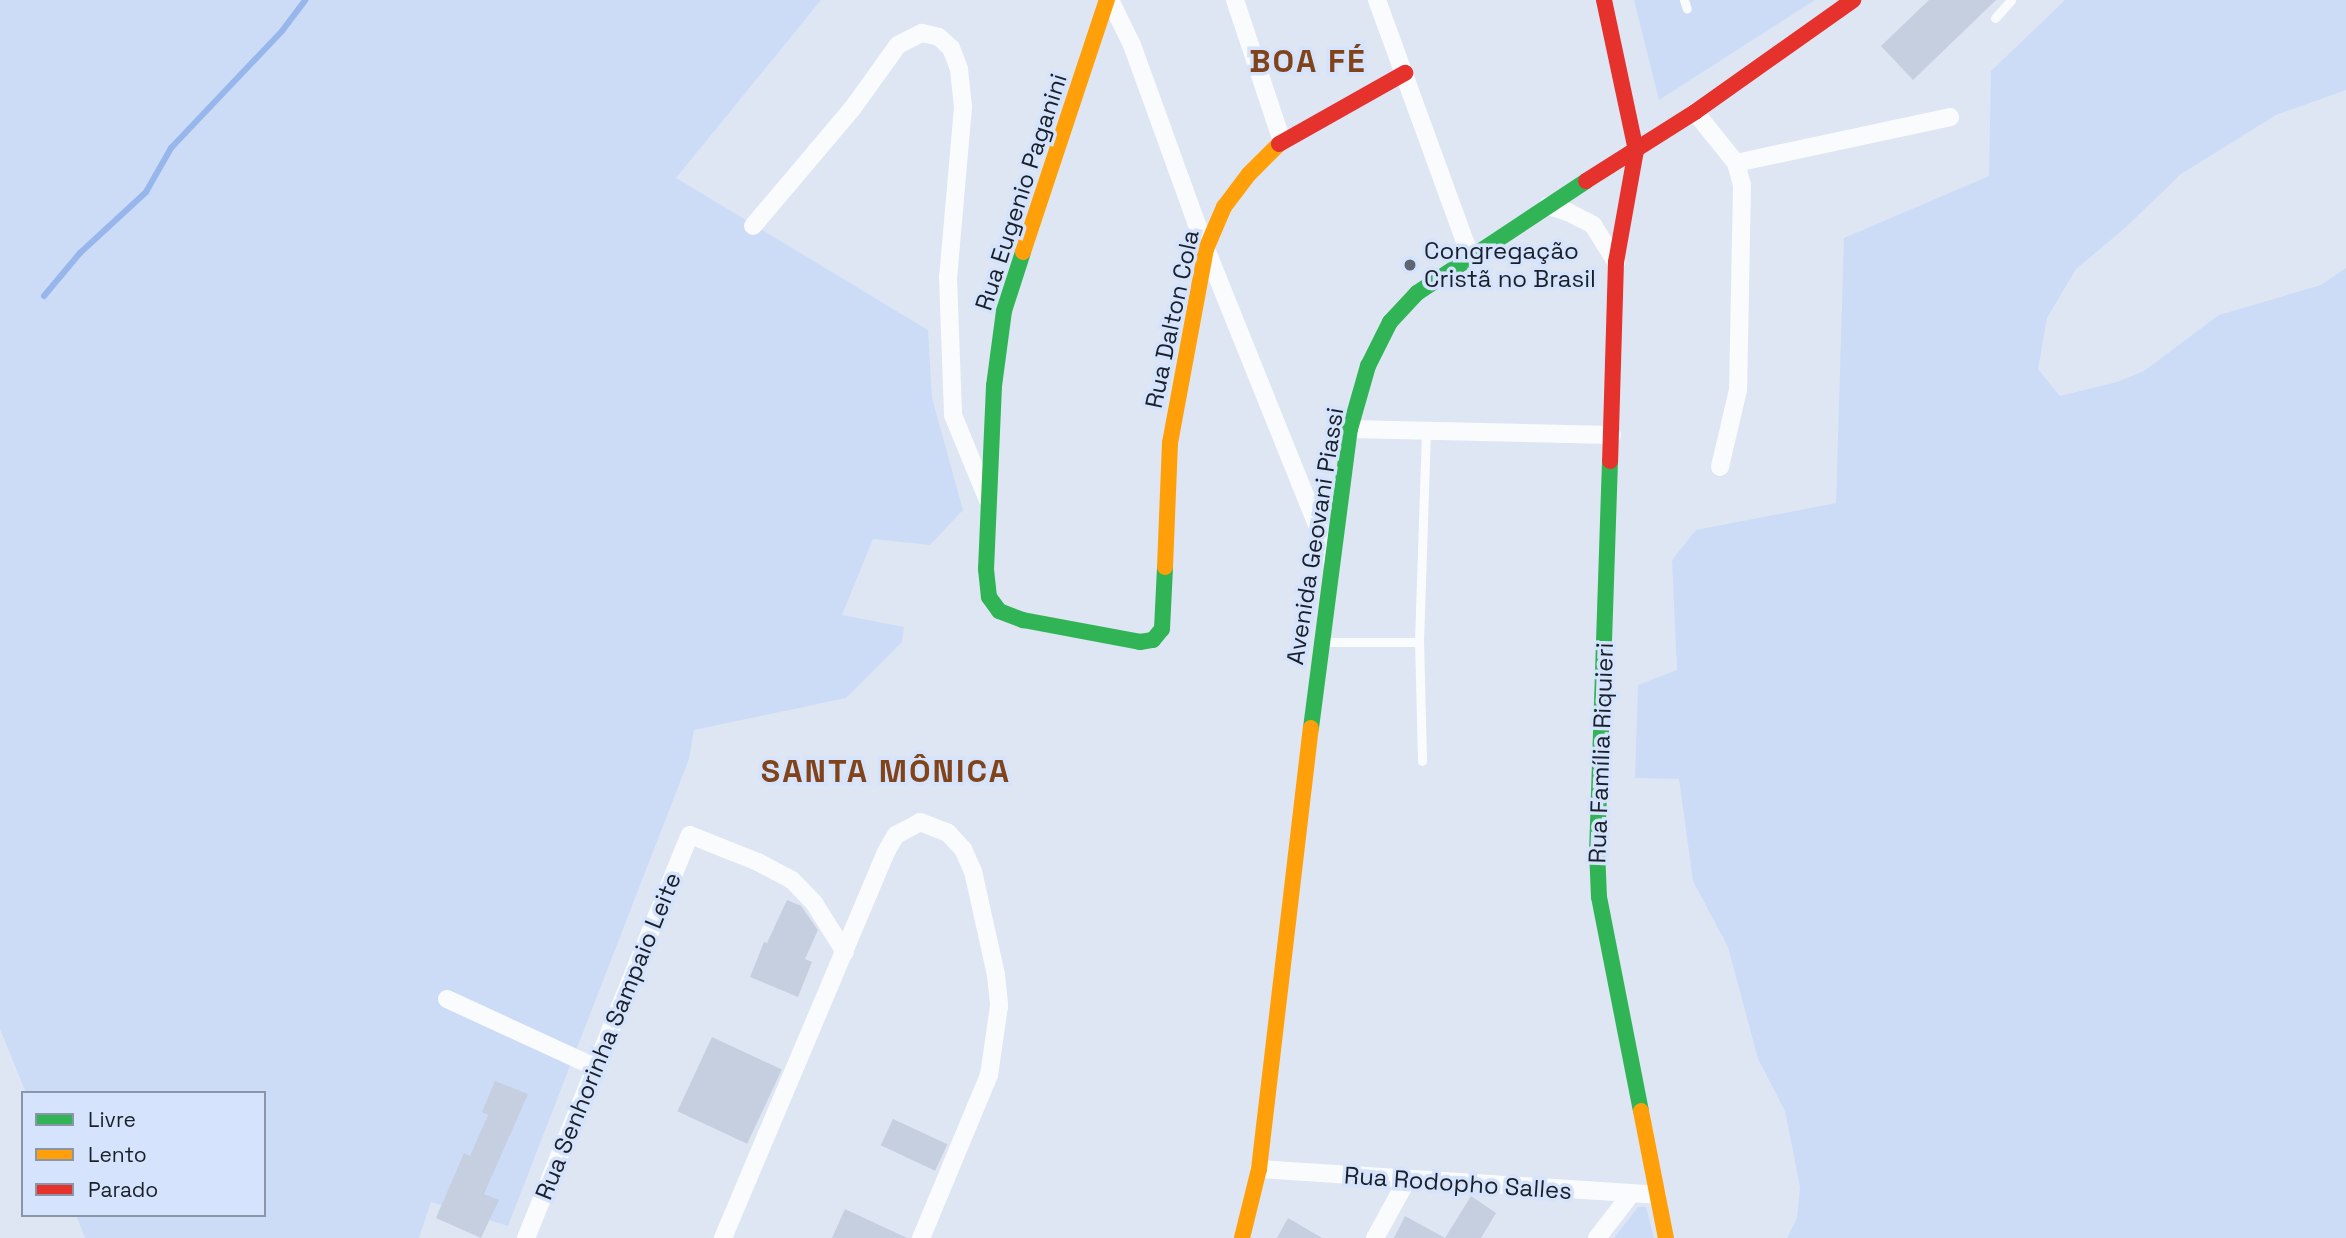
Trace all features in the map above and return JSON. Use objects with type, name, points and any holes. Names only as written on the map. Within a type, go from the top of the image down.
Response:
[{"type":"street","points":[[1109,0],[1132,45],[1206,249],[1332,563]]},
{"type":"street","name":"Rua Eugenio Paganini","points":[[1109,0],[1004,312],[994,386],[986,569],[989,597],[999,611],[1023,620],[1140,642],[1153,640],[1161,629]]},
{"type":"street","points":[[1235,0],[1282,141]]},
{"type":"street","points":[[1377,0],[1470,256]]},
{"type":"street","points":[[1604,0],[1636,150]]},
{"type":"street","name":"Avenida Geovani Piassi","points":[[1242,1238],[1259,1168],[1350,429],[1368,366],[1390,322],[1417,293],[1695,112],[1853,0]]},
{"type":"street","points":[[753,226],[852,108],[898,46],[922,33],[939,37],[951,48],[959,69],[963,107],[948,277],[953,415],[987,500]]},
{"type":"street","name":"Rua Dalton Cola","points":[[1161,629],[1170,443],[1206,249],[1224,207],[1249,174],[1282,141],[1405,73]]},
{"type":"street","points":[[1695,112],[1736,163],[1742,185],[1738,390],[1720,467]]},
{"type":"street","points":[[1736,163],[1950,117]]},
{"type":"street","name":"Rua Família Riquieri","points":[[1636,150],[1616,262],[1597,850],[1599,897],[1667,1238]]},
{"type":"street","points":[[1548,206],[1568,212],[1593,225],[1616,262]]},
{"type":"street","points":[[1350,429],[1612,435]]},
{"type":"street","points":[[723,1238],[896,835],[920,822],[948,833],[963,849],[973,871],[996,975],[999,1006],[989,1075],[921,1238]]},
{"type":"street","name":"Rua Senhorinha Sampaio Leite","points":[[526,1238],[690,835],[758,862],[792,880],[814,903],[845,952]]},
{"type":"street","points":[[447,999],[595,1067]]},
{"type":"street","name":"Rua Rodopho Salles","points":[[1259,1168],[1657,1195]]},
{"type":"street","points":[[1375,1238],[1407,1180]]},
{"type":"street","points":[[1597,1238],[1631,1194]]},
{"type":"lane","points":[[1996,18],[2011,0]]},
{"type":"lane","points":[[1422,761],[1419,642],[1426,431]]},
{"type":"lane","points":[[1322,642],[1419,642]]},
{"type":"shaded area","points":[[0,0],[821,0],[676,178],[928,330],[932,398],[963,510],[930,545],[873,539],[842,615],[904,627],[902,642],[846,698],[694,730],[689,759],[508,1226],[431,1202],[419,1238],[85,1238],[77,1217],[266,1217],[266,1091],[25,1091],[0,1029]]},
{"type":"shaded area","points":[[1634,0],[1815,0],[1659,100]]},
{"type":"shaded area","points":[[2065,0],[2346,0],[2346,90],[2276,115],[2181,174],[2125,228],[2076,269],[2047,318],[2038,369],[2060,396],[2117,382],[2144,371],[2219,315],[2321,285],[2346,268],[2346,1238],[1787,1238],[1797,1218],[1800,1187],[1785,1111],[1758,1059],[1728,947],[1693,881],[1679,779],[1635,778],[1638,685],[1677,670],[1672,560],[1696,530],[1836,503],[1844,238],[1989,176],[1991,71]]},
{"type":"shaded area","points":[[1638,1207],[1646,1207],[1654,1238],[1614,1238]]},
{"type":"building","points":[[1929,0],[1996,0],[1913,80],[1881,46]]},
{"type":"building","points":[[787,900],[801,906],[818,930],[805,959],[812,962],[798,997],[750,977],[764,942],[767,943]]},
{"type":"building","points":[[712,1037],[782,1070],[747,1144],[677,1111]]},
{"type":"building","points":[[495,1081],[528,1094],[484,1194],[499,1200],[481,1238],[436,1218],[464,1153],[470,1156],[488,1115],[482,1112]]},
{"type":"building","points":[[893,1119],[947,1144],[935,1171],[881,1145]]},
{"type":"building","points":[[1471,1196],[1496,1213],[1481,1238],[1445,1238]]},
{"type":"building","points":[[845,1209],[907,1238],[832,1238]]},
{"type":"building","points":[[1405,1216],[1445,1238],[1394,1238]]},
{"type":"building","points":[[1288,1218],[1322,1238],[1277,1238]]},
{"type":"waterway","points":[[44,296],[80,253],[146,192],[171,148],[282,31],[305,0]]},
{"type":"traffic: fast","points":[[1311,728],[1350,429],[1368,366],[1390,322],[1417,293],[1586,181]]},
{"type":"traffic: fast","points":[[1023,252],[1004,311],[994,386],[986,569],[989,597],[999,611],[1023,620],[1140,642],[1153,640],[1162,629],[1165,567]]},
{"type":"traffic: fast","points":[[1610,461],[1597,850],[1599,897],[1641,1111]]},
{"type":"traffic: slow","points":[[1023,252],[1107,0]]},
{"type":"traffic: slow","points":[[1165,567],[1170,443],[1206,249],[1224,207],[1249,174],[1279,144]]},
{"type":"traffic: slow","points":[[1242,1238],[1259,1169],[1311,728]]},
{"type":"traffic: slow","points":[[1641,1111],[1666,1238]]},
{"type":"traffic: jam","points":[[1604,0],[1636,150],[1616,262],[1610,461]]},
{"type":"traffic: jam","points":[[1586,181],[1695,112],[1853,0]]},
{"type":"traffic: jam","points":[[1279,144],[1405,73]]},
{"type":"place","name":"Congregação Cristã no Brasil","points":[[1410,265]]},
{"type":"district","name":"BOA FÉ","points":[[1308,61]]},
{"type":"district","name":"SANTA MÔNICA","points":[[886,771]]}]
